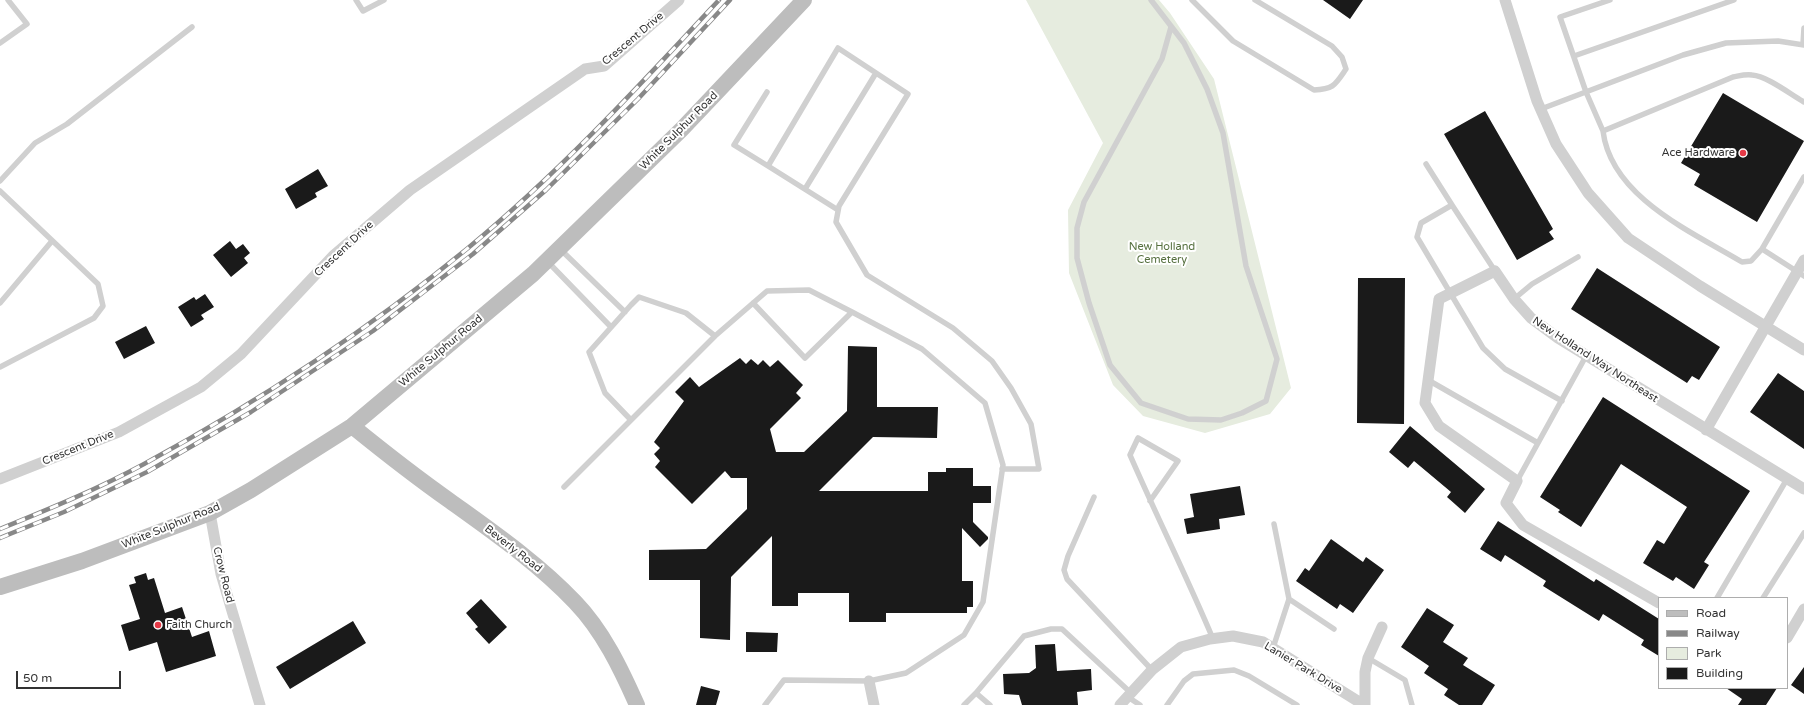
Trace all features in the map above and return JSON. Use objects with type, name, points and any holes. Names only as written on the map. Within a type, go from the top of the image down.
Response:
[{"type":"street","name":"Crescent Drive","points":[[0,479],[119,432],[200,387],[241,354],[333,256],[410,190],[585,69],[604,66],[679,0]]},
{"type":"street","name":"White Sulphur Road","points":[[0,586],[82,561],[210,513],[251,490],[352,426],[560,249],[682,129],[804,0]]},
{"type":"street","points":[[1506,0],[1541,109],[1556,144],[1588,193],[1628,238],[1700,286],[1804,350]]},
{"type":"street","points":[[1706,430],[1766,326],[1801,273],[1804,260]]},
{"type":"street","points":[[1495,271],[1439,299],[1425,403],[1439,426],[1517,481],[1506,503],[1523,525],[1658,602]]},
{"type":"street","name":"New Holland Way Northeast","points":[[1495,271],[1514,299],[1531,318],[1586,356],[1804,489]]},
{"type":"street","name":"Beverly Road","points":[[352,426],[411,473],[510,545],[542,571],[576,602],[599,633],[617,662],[637,705]]},
{"type":"street","name":"Crow Road","points":[[210,513],[221,574],[260,705]]},
{"type":"street","points":[[1788,636],[1804,609]]},
{"type":"street","points":[[1365,705],[1365,672],[1368,658],[1382,627]]},
{"type":"street","name":"Lanier Park Drive","points":[[1126,698],[1152,670],[1181,646],[1233,636],[1263,642],[1365,705]]},
{"type":"street","points":[[869,681],[874,705]]},
{"type":"lane","points":[[0,43],[26,24],[8,0]]},
{"type":"lane","points":[[356,0],[363,11],[384,0]]},
{"type":"lane","points":[[1151,0],[1184,43],[1207,89],[1223,133],[1246,266],[1277,360],[1266,401],[1242,413],[1221,420],[1188,419],[1141,403],[1110,365],[1089,303],[1077,258],[1077,228],[1084,202],[1162,59],[1171,27]]},
{"type":"lane","points":[[1192,0],[1233,40],[1314,90],[1328,89],[1338,81],[1346,69],[1342,57],[1332,46],[1255,0]]},
{"type":"lane","points":[[1610,0],[1560,17],[1586,92],[1603,131],[1604,143],[1614,167],[1634,190],[1657,211],[1742,262],[1751,261],[1762,249],[1804,176]]},
{"type":"lane","points":[[1574,56],[1734,0]]},
{"type":"lane","points":[[0,181],[35,143],[67,124],[192,27]]},
{"type":"lane","points":[[1541,109],[1683,55],[1726,43],[1778,42],[1804,44],[1804,28]]},
{"type":"lane","points":[[768,166],[838,48],[908,94],[838,206],[836,222],[867,275],[953,328],[992,361],[1011,388],[1031,424],[1039,470],[1002,469]]},
{"type":"lane","points":[[805,189],[876,72]]},
{"type":"lane","points":[[1603,131],[1733,77],[1743,75],[1760,77],[1804,102]]},
{"type":"lane","points":[[767,92],[734,145],[838,210]]},
{"type":"lane","points":[[1426,164],[1495,271]]},
{"type":"lane","points":[[0,192],[98,284],[103,306],[94,318],[0,367]]},
{"type":"lane","points":[[1452,205],[1422,223],[1417,237],[1449,294],[1483,348],[1505,369],[1562,400]]},
{"type":"lane","points":[[0,303],[52,241]]},
{"type":"lane","points":[[560,249],[625,312]]},
{"type":"lane","points":[[1762,249],[1801,273]]},
{"type":"lane","points":[[1514,299],[1532,284],[1578,257]]},
{"type":"lane","points":[[547,261],[611,327]]},
{"type":"lane","points":[[564,487],[716,336],[767,291],[809,290],[852,312],[922,349],[985,403],[1003,465],[983,602],[964,635],[906,673],[869,681],[784,680],[765,705]]},
{"type":"lane","points":[[631,420],[605,393],[589,352],[640,297],[686,313],[716,336]]},
{"type":"lane","points":[[753,303],[805,358],[852,312]]},
{"type":"lane","points":[[1517,481],[1586,356]]},
{"type":"lane","points":[[1428,380],[1538,443]]},
{"type":"lane","points":[[1150,501],[1178,461],[1138,438],[1130,455],[1150,501],[1193,590],[1213,639]]},
{"type":"lane","points":[[1718,597],[1787,479]]},
{"type":"lane","points":[[1094,497],[1068,556],[1064,570],[1066,579],[1152,670]]},
{"type":"lane","points":[[1273,648],[1289,599],[1274,524]]},
{"type":"lane","points":[[1764,597],[1804,533]]},
{"type":"lane","points":[[1289,599],[1334,628]]},
{"type":"lane","points":[[964,705],[1024,636],[1051,629],[1062,629],[1126,698],[1140,705]]},
{"type":"lane","points":[[1368,658],[1405,680],[1412,705]]},
{"type":"lane","points":[[1167,705],[1184,681],[1193,674],[1234,670],[1249,676],[1297,705]]},
{"type":"lane","points":[[976,693],[990,705]]},
{"type":"green space","name":"New Holland Cemetery","points":[[1026,0],[1159,0],[1170,13],[1214,79],[1291,388],[1270,414],[1205,433],[1143,416],[1113,385],[1069,273],[1068,210],[1103,143]]},
{"type":"building","points":[[1323,0],[1363,0],[1350,19]]},
{"type":"building","name":"Ace Hardware","points":[[1723,93],[1804,141],[1757,222],[1694,185],[1700,174],[1681,163]]},
{"type":"building","points":[[1485,111],[1553,229],[1549,232],[1554,239],[1517,260],[1444,134]]},
{"type":"building","points":[[318,169],[328,186],[315,193],[317,197],[296,209],[285,189]]},
{"type":"building","points":[[230,241],[236,249],[243,244],[250,253],[244,258],[248,263],[231,277],[213,255]]},
{"type":"building","points":[[1597,268],[1720,347],[1699,380],[1692,376],[1687,383],[1571,309]]},
{"type":"building","points":[[1358,278],[1405,278],[1404,424],[1357,423]]},
{"type":"building","points":[[205,294],[214,307],[201,315],[204,319],[191,327],[178,307],[194,297],[196,300]]},
{"type":"building","points":[[146,326],[155,343],[124,359],[115,342]]},
{"type":"building","points":[[848,346],[877,347],[877,407],[938,407],[937,438],[873,437],[819,491],[928,491],[928,472],[946,472],[946,468],[973,468],[973,486],[991,486],[991,503],[973,503],[973,522],[988,537],[988,539],[980,547],[962,528],[962,581],[973,581],[973,607],[967,607],[967,613],[886,613],[886,622],[849,622],[849,593],[798,593],[798,606],[772,606],[772,536],[731,577],[730,640],[700,638],[700,580],[649,580],[649,550],[706,549],[747,509],[747,478],[731,478],[725,471],[692,504],[655,467],[660,461],[654,454],[660,448],[654,442],[684,401],[675,392],[690,377],[699,387],[740,358],[746,364],[751,359],[758,365],[763,360],[770,367],[778,360],[803,385],[796,393],[801,398],[770,429],[776,452],[804,452],[847,411]]},
{"type":"building","points":[[1778,373],[1804,391],[1804,449],[1750,412]]},
{"type":"building","points":[[1603,397],[1750,491],[1704,562],[1709,565],[1694,589],[1676,577],[1673,581],[1643,563],[1657,540],[1664,544],[1687,507],[1621,464],[1581,527],[1558,512],[1560,510],[1540,497]]},
{"type":"building","points":[[1410,426],[1485,489],[1465,513],[1447,497],[1451,492],[1414,461],[1408,468],[1389,452]]},
{"type":"building","points":[[1240,486],[1245,515],[1219,519],[1220,529],[1187,534],[1184,519],[1194,517],[1190,494]]},
{"type":"building","points":[[1498,521],[1594,582],[1596,579],[1658,618],[1658,655],[1641,645],[1644,640],[1603,614],[1599,621],[1543,586],[1546,581],[1505,555],[1501,562],[1480,549]]},
{"type":"building","points":[[1331,539],[1363,562],[1366,557],[1384,570],[1353,613],[1340,604],[1337,609],[1296,581],[1305,568],[1309,571]]},
{"type":"building","points":[[146,573],[148,580],[154,578],[165,613],[182,607],[192,637],[209,631],[216,656],[166,672],[157,642],[129,651],[121,625],[140,619],[129,585],[136,583],[134,577]]},
{"type":"building","points":[[481,599],[507,627],[489,644],[475,629],[478,627],[466,613]]},
{"type":"building","points":[[1427,608],[1454,625],[1443,642],[1468,658],[1463,665],[1495,685],[1482,705],[1459,705],[1444,695],[1448,689],[1424,673],[1429,666],[1401,647]]},
{"type":"building","points":[[353,621],[366,643],[290,689],[276,667]]},
{"type":"building","points":[[746,632],[778,633],[777,652],[746,652]]},
{"type":"building","points":[[1055,644],[1057,671],[1091,669],[1092,690],[1077,692],[1078,705],[1022,705],[1019,695],[1004,694],[1003,674],[1029,673],[1036,668],[1035,645]]},
{"type":"building","points":[[1804,667],[1804,694],[1791,685]]},
{"type":"building","points":[[701,686],[720,691],[716,705],[696,705]]},
{"type":"building","points":[[1727,689],[1776,689],[1766,705],[1738,705],[1742,699]]},
{"type":"railway","points":[[0,529],[109,482],[187,440],[229,416],[311,364],[391,308],[468,248],[534,190],[598,128],[719,0]]},
{"type":"railway","points":[[0,538],[64,512],[147,472],[251,412],[373,331],[473,254],[546,190],[638,99],[730,0]]},
{"type":"place","name":"Ace Hardware","points":[[1743,153]]},
{"type":"place","name":"Faith Church","points":[[158,625]]}]
